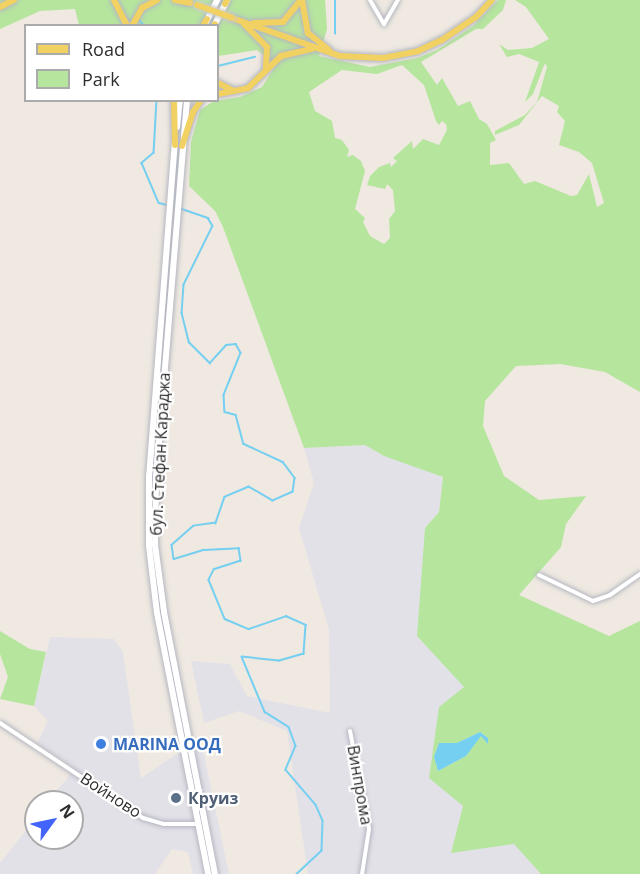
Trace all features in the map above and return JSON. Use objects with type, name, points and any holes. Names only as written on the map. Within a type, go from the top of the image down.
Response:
[{"type":"main road","points":[[0,7],[14,0]]},
{"type":"main road","points":[[114,0],[126,24]]},
{"type":"main road","points":[[133,24],[142,8],[157,0]]},
{"type":"main road","points":[[175,0],[192,2]]},
{"type":"main road","points":[[181,0],[340,56],[382,58],[418,51],[453,34],[492,0]]},
{"type":"main road","points":[[205,23],[217,0]]},
{"type":"main road","points":[[236,19],[279,23],[290,17],[301,0]]},
{"type":"main road","points":[[301,0],[308,33],[340,56]]},
{"type":"main road","points":[[214,24],[226,1]]},
{"type":"main road","points":[[236,19],[267,47],[269,60],[264,75]]},
{"type":"main road","points":[[219,94],[252,86],[286,54],[322,50]]},
{"type":"main road","points":[[219,83],[237,91]]},
{"type":"main road","points":[[174,102],[175,145]]},
{"type":"main road","name":"бул. Стефан Караджа","points":[[180,102],[148,526],[157,613],[215,874]]},
{"type":"main road","name":"бул. Стефан Караджа","points":[[187,102],[156,476],[155,545],[164,612],[202,823],[208,874]]},
{"type":"main road","points":[[182,146],[193,112],[200,102]]},
{"type":"street","points":[[370,0],[384,24],[398,0]]},
{"type":"street","points":[[539,575],[593,601],[610,595],[640,574]]},
{"type":"street","name":"Войново","points":[[0,723],[143,818],[164,824],[202,823]]},
{"type":"street","name":"Винпрома","points":[[350,731],[369,829],[362,874]]},
{"type":"shaded area","points":[[365,445],[384,456],[423,463],[443,477],[439,512],[425,528],[464,688],[430,777],[463,806],[451,853],[514,843],[541,874],[308,874],[287,731],[239,711],[204,723],[191,661],[230,664],[247,696],[330,713],[329,630],[299,528],[314,483],[304,448]]},
{"type":"shaded area","points":[[50,637],[114,639],[123,652],[141,778],[175,755],[203,750],[229,874],[193,874],[188,852],[172,849],[155,874],[0,874],[0,863],[24,833],[24,850],[84,850],[84,790],[58,790],[75,768],[37,743],[48,721],[34,706]]},
{"type":"green space","points":[[0,0],[325,0],[327,29],[319,56],[370,67],[417,58],[437,50],[473,26],[498,0],[506,0],[503,10],[483,29],[476,29],[421,62],[437,85],[442,78],[458,106],[470,101],[479,119],[487,124],[496,140],[490,143],[490,165],[509,163],[524,184],[535,181],[571,196],[577,195],[589,174],[597,207],[604,203],[592,163],[579,152],[559,145],[565,121],[557,112],[559,106],[542,96],[519,125],[495,135],[495,131],[525,115],[537,102],[547,67],[545,63],[533,94],[525,102],[539,62],[519,54],[507,57],[499,44],[508,50],[532,48],[549,39],[526,7],[515,0],[640,0],[640,392],[605,372],[560,364],[516,366],[485,401],[483,426],[504,476],[539,500],[586,496],[566,524],[561,547],[519,595],[609,636],[640,621],[640,874],[541,874],[514,844],[451,853],[463,806],[429,778],[439,707],[464,687],[417,636],[425,528],[439,512],[443,477],[384,456],[365,445],[304,448],[223,227],[215,211],[189,186],[191,142],[200,110],[212,102],[240,97],[262,87],[276,65],[257,50],[219,56],[219,24],[79,24],[75,9],[40,11],[0,29]],"holes":[[[402,65],[424,85],[436,121],[439,125],[442,121],[446,124],[447,130],[439,145],[423,139],[413,149],[412,141],[393,158],[397,161],[391,167],[390,163],[379,167],[370,176],[367,185],[385,189],[387,184],[393,190],[395,211],[389,219],[390,238],[384,244],[370,236],[363,222],[365,218],[355,209],[365,171],[361,161],[353,155],[347,157],[349,150],[342,140],[335,138],[332,121],[315,111],[309,92],[342,70],[377,74]],[[480,732],[488,738],[488,744],[481,735],[466,756],[438,771],[434,757],[439,743],[457,743]]]},
{"type":"green space","points":[[0,631],[30,649],[46,652],[34,706],[0,699],[8,677],[0,654]]},
{"type":"water","points":[[480,732],[488,738],[488,744],[481,736],[466,756],[438,771],[434,757],[439,743],[457,743]]},
{"type":"waterway","points":[[335,0],[335,34]]},
{"type":"waterway","points":[[140,21],[143,24]]},
{"type":"waterway","points":[[219,66],[255,57]]},
{"type":"waterway","points":[[157,102],[154,153],[142,163],[159,203],[167,205]]},
{"type":"waterway","points":[[182,209],[208,218],[213,226],[184,285],[182,313],[189,342],[210,363],[226,345],[236,344],[241,353],[224,395],[225,412],[236,415],[244,444],[283,462],[295,478],[293,492],[273,501],[249,487],[225,497],[216,523],[194,526],[172,545],[174,559],[204,550],[239,548],[241,561],[214,570],[209,580],[225,619],[249,629],[286,616],[306,625],[304,654],[279,661],[242,657],[265,712],[289,727],[296,746],[286,770],[316,805],[323,821],[322,851],[297,874]]},
{"type":"place","name":"MARINA ООД","points":[[101,744]]},
{"type":"place","name":"Круиз","points":[[176,798]]}]
